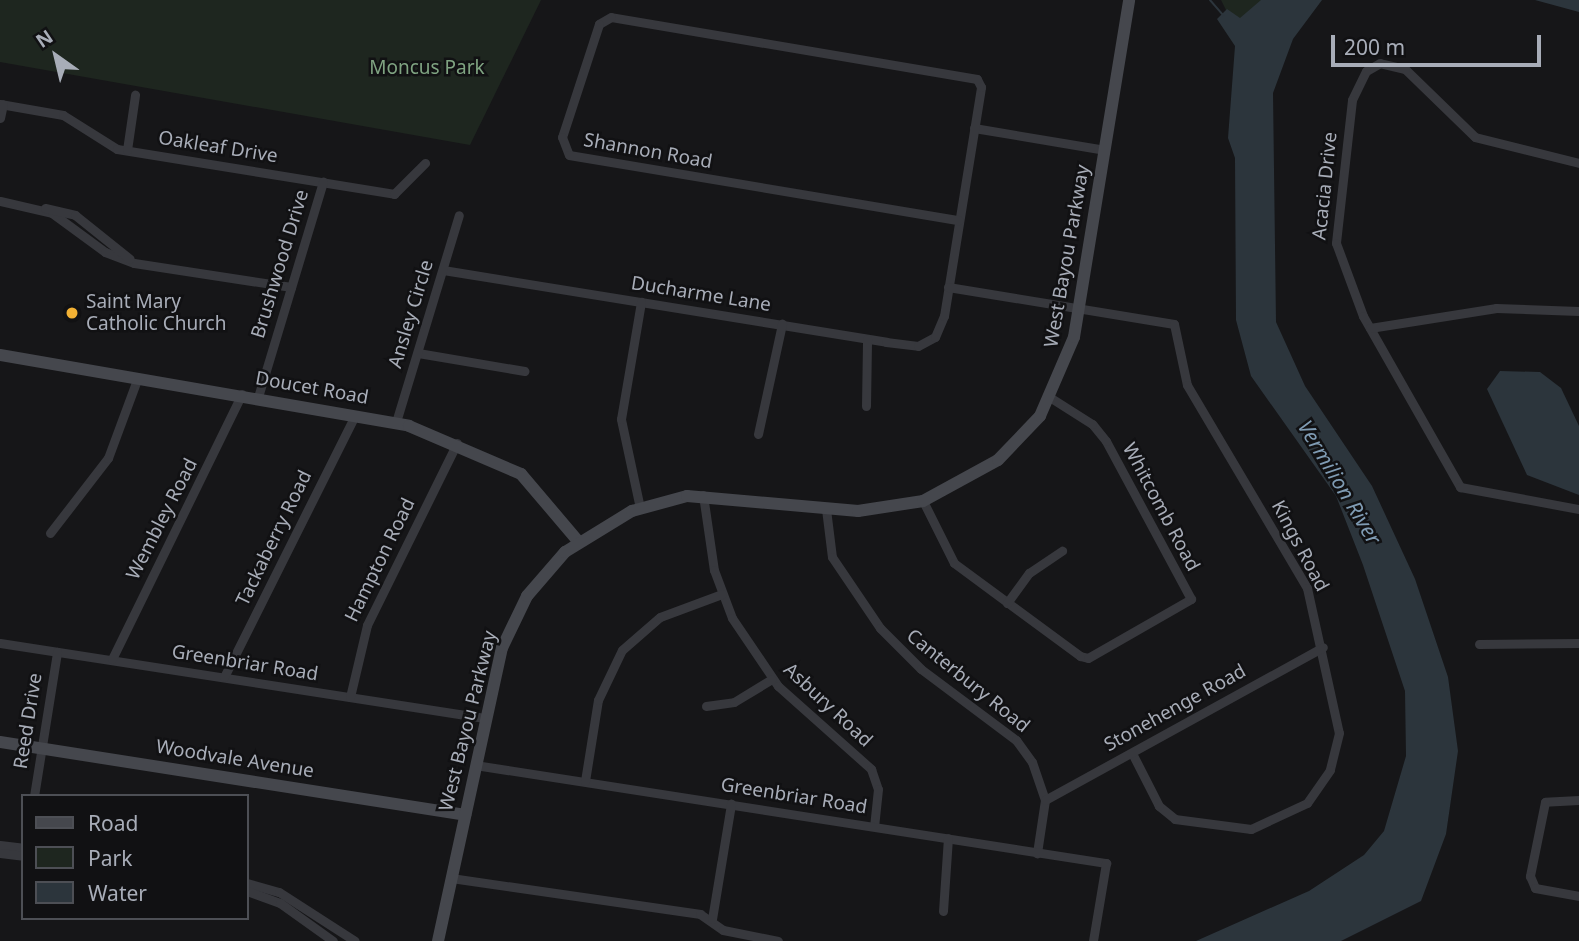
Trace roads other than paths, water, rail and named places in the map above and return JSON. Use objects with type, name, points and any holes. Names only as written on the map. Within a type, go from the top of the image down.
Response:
[{"type":"street","name":"West Bayou Parkway","points":[[438,941],[485,718],[518,611],[578,541],[640,508],[703,495],[826,509],[870,511],[923,502],[998,460],[1051,398],[1079,308],[1129,0]]},
{"type":"street","name":"Shannon Road","points":[[942,323],[981,87],[974,77],[611,17],[599,24],[562,138],[573,157],[959,220]]},
{"type":"street","name":"Acacia Drive","points":[[1579,163],[1475,137],[1399,65],[1380,63],[1366,71],[1352,100],[1336,243],[1339,266],[1370,328],[1460,487],[1579,509]]},
{"type":"street","points":[[127,150],[135,95]]},
{"type":"street","points":[[0,118],[1,104]]},
{"type":"street","name":"Oakleaf Drive","points":[[1,104],[64,115],[98,141],[127,150],[397,194],[425,163]]},
{"type":"street","points":[[974,128],[1105,150]]},
{"type":"street","name":"Brushwood Drive","points":[[258,397],[323,182]]},
{"type":"street","points":[[0,201],[40,208],[106,252],[134,263],[291,287]]},
{"type":"street","name":"Ansley Circle","points":[[396,422],[459,215]]},
{"type":"street","name":"Ducharme Lane","points":[[443,270],[867,339],[924,345],[942,323]]},
{"type":"street","name":"Kings Road","points":[[948,287],[1175,326],[1184,379],[1303,579],[1338,713],[1337,746],[1324,782],[1291,815],[1243,830],[1175,819],[1159,806],[1132,752]]},
{"type":"street","points":[[640,508],[621,419],[641,302]]},
{"type":"street","points":[[1370,328],[1496,307],[1579,311]]},
{"type":"street","points":[[758,434],[782,324]]},
{"type":"street","points":[[866,406],[867,339]]},
{"type":"street","points":[[418,353],[524,371]]},
{"type":"street","name":"Doucet Road","points":[[0,355],[396,422],[457,443],[521,474],[578,541]]},
{"type":"street","points":[[50,533],[108,458],[138,377]]},
{"type":"street","name":"Wembley Road","points":[[112,659],[243,394]]},
{"type":"street","name":"Whitcomb Road","points":[[923,502],[947,556],[1007,603],[1087,658],[1191,599],[1106,441],[1092,424],[1051,398]]},
{"type":"street","name":"Tackaberry Road","points":[[224,677],[355,415]]},
{"type":"street","name":"Hampton Road","points":[[350,697],[367,625],[457,443]]},
{"type":"street","name":"Asbury Road","points":[[703,495],[722,594],[772,679],[871,769],[878,789],[874,826]]},
{"type":"street","name":"Canterbury Road","points":[[826,509],[827,546],[868,612],[906,657],[1016,740],[1045,800]]},
{"type":"street","points":[[1007,603],[1029,573],[1062,551]]},
{"type":"street","points":[[585,781],[598,700],[622,650],[660,617],[722,594]]},
{"type":"street","name":"Greenbriar Road","points":[[0,643],[485,718]]},
{"type":"street","points":[[1479,644],[1579,643]]},
{"type":"street","name":"Stonehenge Road","points":[[1045,800],[1322,647]]},
{"type":"street","name":"Reed Drive","points":[[34,794],[57,652]]},
{"type":"street","points":[[706,706],[743,698],[772,679]]},
{"type":"street","name":"Woodvale Avenue","points":[[0,742],[465,815]]},
{"type":"street","name":"Greenbriar Road","points":[[475,765],[1106,863],[1093,941]]},
{"type":"street","points":[[1579,800],[1554,796],[1545,802],[1530,876],[1535,888],[1579,896]]},
{"type":"street","points":[[1037,853],[1045,800]]},
{"type":"street","points":[[712,919],[731,804]]},
{"type":"street","points":[[943,911],[948,838]]},
{"type":"street","points":[[0,845],[21,848]]},
{"type":"street","points":[[0,853],[21,856]]},
{"type":"street","points":[[451,878],[712,919],[721,930],[742,938],[778,941]]},
{"type":"street","points":[[248,887],[355,941]]},
{"type":"street","points":[[306,916],[333,941]]},
{"type":"water","name":"Vermilion River","points":[[1261,0],[1322,0],[1293,39],[1273,93],[1276,322],[1305,386],[1372,486],[1415,579],[1448,677],[1458,751],[1446,834],[1421,901],[1341,941],[1196,941],[1309,891],[1364,855],[1384,831],[1406,756],[1405,691],[1363,565],[1336,496],[1251,376],[1236,320],[1235,158],[1228,138],[1235,46],[1217,19],[1227,9],[1240,18]]},
{"type":"water","points":[[1535,0],[1579,0],[1579,12]]},
{"type":"water","points":[[1500,371],[1540,372],[1561,388],[1579,426],[1579,495],[1527,475],[1487,389]]},
{"type":"waterway","points":[[1210,0],[1223,15]]},
{"type":"place","name":"Saint Mary Catholic Church","points":[[72,313]]},
{"type":"park label","name":"Moncus Park","points":[[427,68]]}]
